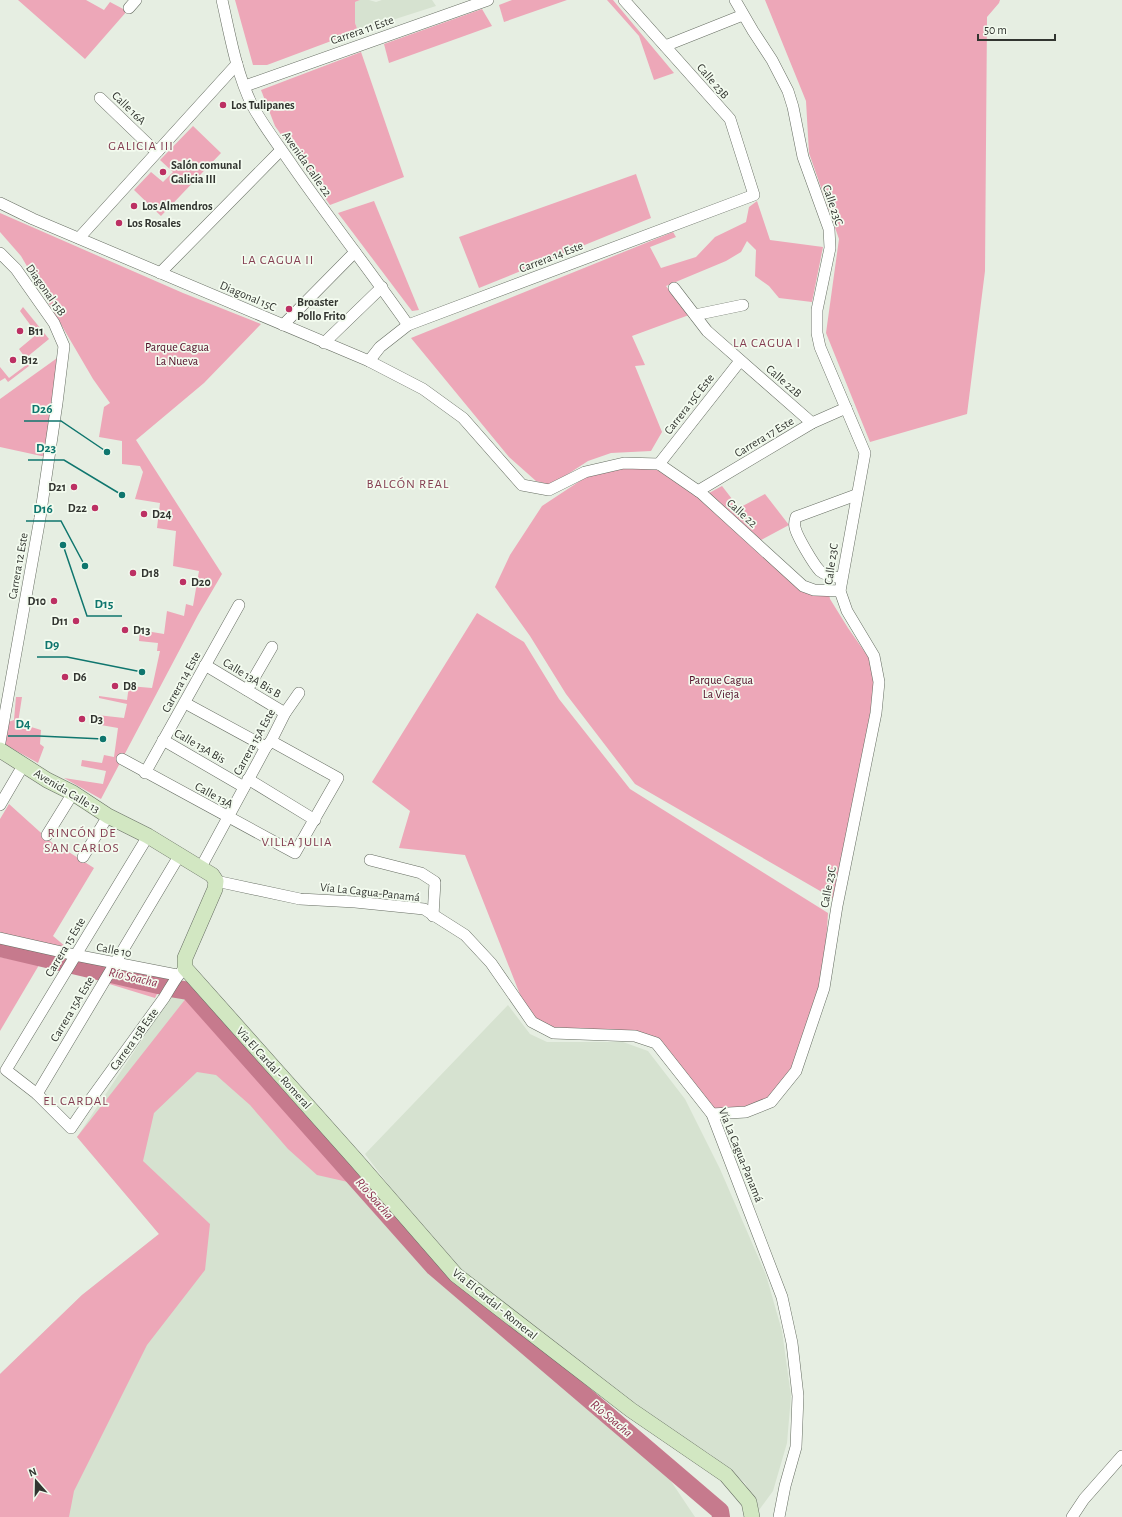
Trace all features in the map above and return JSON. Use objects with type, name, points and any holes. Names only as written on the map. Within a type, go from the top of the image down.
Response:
[{"type":"main road","name":"Avenida Calle 13","points":[[0,750],[47,780],[73,793],[108,816],[148,836],[212,875],[216,881]]},
{"type":"main road","name":"Carrera 15B Este","points":[[179,975],[215,889],[216,881]]},
{"type":"main road","name":"Vía El Cardal - Romeral","points":[[179,975],[356,1160],[456,1275],[631,1410],[726,1475],[749,1502],[752,1517]]},
{"type":"street","name":"Avenida Calle 22","points":[[222,0],[237,64],[261,122],[354,252],[382,287],[408,325]]},
{"type":"street","name":"Carrera 11 Este","points":[[245,86],[488,0]]},
{"type":"street","name":"Calle 23B","points":[[624,0],[730,119],[754,195]]},
{"type":"street","name":"Calle 23C","points":[[712,1114],[746,1112],[771,1102],[796,1071],[824,988],[837,906],[876,713],[879,682],[874,656],[847,611],[840,591],[856,495],[865,453],[820,347],[817,332],[817,310],[830,248],[829,229],[803,157],[794,107],[788,91],[772,60],[743,16],[735,0]]},
{"type":"street","points":[[665,46],[743,16]]},
{"type":"street","points":[[79,238],[237,64]]},
{"type":"street","name":"Calle 16A","points":[[100,98],[151,147],[158,151]]},
{"type":"street","points":[[160,273],[281,150]]},
{"type":"street","name":"Carrera 14 Este","points":[[369,361],[380,347],[408,325],[754,195]]},
{"type":"street","name":"Diagonal 15C","points":[[0,203],[33,219],[369,361],[423,389],[462,418],[522,485],[549,490],[584,472],[624,463],[658,464]]},
{"type":"street","points":[[283,325],[354,252]]},
{"type":"street","name":"Diagonal 15B","points":[[0,253],[16,269],[50,317],[58,330],[64,346]]},
{"type":"street","points":[[324,343],[382,287]]},
{"type":"street","name":"Calle 22B","points":[[674,288],[707,331],[812,423]]},
{"type":"street","points":[[695,315],[743,305]]},
{"type":"street","name":"Carrera 12 Este","points":[[0,742],[40,518],[64,346]]},
{"type":"street","name":"Carrera 15C Este","points":[[658,464],[740,361]]},
{"type":"street","name":"Carrera 17 Este","points":[[698,491],[812,423],[846,408]]},
{"type":"street","name":"Calle 22","points":[[658,464],[698,491],[803,586],[814,590],[840,591]]},
{"type":"street","points":[[841,578],[825,574],[820,570],[814,563],[794,526],[796,517],[856,495]]},
{"type":"street","name":"Carrera 14 Este","points":[[145,773],[239,605]]},
{"type":"street","points":[[247,690],[272,647]]},
{"type":"street","name":"Calle 13A Bis B","points":[[205,665],[285,713]]},
{"type":"street","name":"Carrera 15A Este","points":[[200,869],[246,783],[285,713],[298,693]]},
{"type":"street","points":[[185,703],[338,778],[315,820]]},
{"type":"street","name":"Calle 13A Bis","points":[[163,740],[315,820]]},
{"type":"street","name":"Calle 13A","points":[[122,759],[145,773],[294,853],[315,820]]},
{"type":"street","points":[[0,805],[24,764]]},
{"type":"street","points":[[47,835],[73,793]]},
{"type":"street","points":[[83,857],[108,816]]},
{"type":"street","name":"Carrera 15 Este","points":[[37,1094],[6,1070],[148,836]]},
{"type":"street","name":"Carrera 15A Este","points":[[37,1094],[179,856]]},
{"type":"street","points":[[370,860],[420,873],[436,882],[433,916]]},
{"type":"street","name":"Vía La Cagua-Panamá","points":[[216,881],[300,899],[356,902],[424,910],[465,935],[470,940],[492,964],[532,1022],[553,1033],[635,1036],[656,1043],[712,1114],[782,1297],[792,1343],[798,1396],[796,1447],[785,1486],[779,1517]]},
{"type":"street","name":"Calle 10","points":[[0,938],[112,966],[179,975]]},
{"type":"street","name":"Carrera 15B Este","points":[[37,1094],[71,1128],[179,975]]},
{"type":"street","points":[[1072,1517],[1084,1499],[1122,1456]]},
{"type":"shaded area","points":[[360,0],[376,2],[382,0],[432,0],[436,6],[358,31],[355,23],[355,2]]},
{"type":"shaded area","points":[[172,995],[187,997],[434,1267],[652,1453],[695,1517],[0,1517],[0,1374],[82,1295],[159,1234],[77,1137]]},
{"type":"shaded area","points":[[508,1005],[530,1034],[547,1042],[623,1042],[648,1051],[685,1099],[720,1169],[766,1275],[782,1331],[791,1396],[787,1443],[773,1491],[759,1510],[745,1483],[710,1454],[656,1420],[550,1341],[461,1269],[397,1196],[365,1154]]},
{"type":"green space","points":[[18,0],[86,0],[104,10],[110,2],[127,11],[85,59]]},
{"type":"green space","points":[[235,0],[360,0],[355,2],[355,23],[358,31],[267,65],[253,65]]},
{"type":"green space","points":[[512,0],[567,0],[504,22],[499,5]]},
{"type":"green space","points":[[607,0],[613,0],[674,73],[654,80],[639,36]]},
{"type":"green space","points":[[765,0],[1000,0],[987,17],[985,271],[967,414],[870,442],[826,333],[839,239],[809,153],[806,101]]},
{"type":"green space","points":[[482,9],[492,26],[389,63],[384,44]]},
{"type":"green space","points":[[361,52],[404,177],[330,205],[275,126],[261,90]]},
{"type":"green space","points":[[193,126],[221,153],[161,216],[134,190],[151,172],[163,182],[173,172],[160,160]]},
{"type":"green space","points":[[636,174],[651,218],[479,288],[459,237]]},
{"type":"green space","points":[[374,201],[419,310],[412,311],[338,213]]},
{"type":"green space","points":[[757,201],[770,240],[823,247],[812,302],[779,298],[769,286],[755,276],[756,250],[747,241],[741,252],[726,261],[666,286],[689,315],[632,336],[645,365],[635,366],[662,432],[651,451],[611,453],[588,461],[551,485],[536,481],[509,457],[411,338],[673,232],[676,237],[650,247],[661,268],[696,257],[715,237],[746,222],[749,207]]},
{"type":"green space","name":"Parque Cagua La Nueva","points":[[0,213],[183,293],[261,324],[204,383],[136,440],[222,574],[198,615],[101,799],[64,778],[103,784],[106,771],[81,766],[82,760],[102,763],[104,755],[114,757],[118,728],[95,724],[97,715],[124,718],[127,704],[99,698],[99,696],[127,700],[129,686],[152,688],[160,651],[157,651],[158,643],[139,641],[140,630],[164,634],[167,611],[184,616],[186,604],[193,606],[199,571],[173,566],[176,531],[157,528],[160,503],[135,499],[143,472],[140,466],[122,464],[122,441],[99,437],[104,407],[110,403],[93,379],[21,256],[0,232]]},
{"type":"green space","points":[[23,307],[49,339],[27,357],[33,363],[8,382],[5,378],[0,381],[0,367],[9,378],[29,363],[19,349],[37,334],[20,311]]},
{"type":"green space","points":[[60,356],[46,457],[0,447],[0,399]]},
{"type":"green space","name":"Parque Cagua La Vieja","points":[[629,466],[655,467],[700,495],[801,588],[829,594],[830,599],[848,628],[869,658],[875,683],[872,711],[834,899],[635,784],[566,694],[530,636],[495,587],[510,555],[542,506],[589,475]]},
{"type":"green space","points":[[722,486],[739,508],[765,494],[789,525],[761,540],[709,493]]},
{"type":"green space","points":[[477,613],[524,642],[559,699],[630,789],[828,913],[823,993],[798,1067],[773,1099],[712,1118],[656,1044],[635,1037],[553,1036],[532,1025],[465,855],[399,848],[410,811],[372,782]]},
{"type":"green space","points":[[16,697],[22,697],[18,723],[41,730],[40,744],[44,747],[38,763],[4,744],[8,722],[14,720]]},
{"type":"green space","points":[[9,804],[60,850],[64,849],[94,868],[53,936],[66,947],[6,936],[0,933],[0,819]]},
{"type":"green space","points":[[0,941],[117,970],[165,978],[155,998],[41,963],[0,954]]},
{"type":"green space","points":[[0,957],[39,965],[0,1031]]},
{"type":"green space","points":[[187,997],[361,1185],[317,1175],[288,1149],[250,1105],[216,1075],[197,1072],[154,1113],[143,1161],[210,1224],[205,1270],[147,1345],[74,1491],[69,1517],[0,1517],[0,1374],[82,1295],[159,1234],[77,1137]]},
{"type":"waterway","name":"Río Soacha","points":[[0,948],[189,991],[434,1267],[720,1511],[721,1517]]},
{"type":"place","name":"Los Tulipanes","points":[[223,105]]},
{"type":"place","name":"Salón comunal Galicia III","points":[[163,172]]},
{"type":"place","name":"Los Almendros","points":[[134,206]]},
{"type":"place","name":"Los Rosales","points":[[119,223]]},
{"type":"place","name":"Broaster Pollo Frito","points":[[289,309]]},
{"type":"place","name":"B11","points":[[20,331]]},
{"type":"place","name":"B12","points":[[13,360]]},
{"type":"place","name":"D26","points":[[107,452]]},
{"type":"place","name":"D21","points":[[74,487]]},
{"type":"place","name":"D23","points":[[122,495]]},
{"type":"place","name":"D22","points":[[95,508]]},
{"type":"place","name":"D24","points":[[144,514]]},
{"type":"place","name":"D15","points":[[63,545]]},
{"type":"place","name":"D16","points":[[85,566]]},
{"type":"place","name":"D18","points":[[133,573]]},
{"type":"place","name":"D20","points":[[183,582]]},
{"type":"place","name":"D10","points":[[54,601]]},
{"type":"place","name":"D11","points":[[76,621]]},
{"type":"place","name":"D13","points":[[125,630]]},
{"type":"place","name":"D9","points":[[142,672]]},
{"type":"place","name":"D6","points":[[65,677]]},
{"type":"place","name":"D8","points":[[115,686]]},
{"type":"place","name":"D3","points":[[82,719]]},
{"type":"place","name":"D4","points":[[103,739]]},
{"type":"district","name":"GALICIA III","points":[[141,146]]},
{"type":"district","name":"LA CAGUA II","points":[[278,260]]},
{"type":"district","name":"LA CAGUA I","points":[[767,343]]},
{"type":"district","name":"BALCÓN REAL","points":[[408,484]]},
{"type":"district","name":"RINCÓN DE SAN CARLOS","points":[[82,840]]},
{"type":"district","name":"VILLA JULIA","points":[[297,842]]},
{"type":"district","name":"EL CARDAL","points":[[76,1101]]}]
